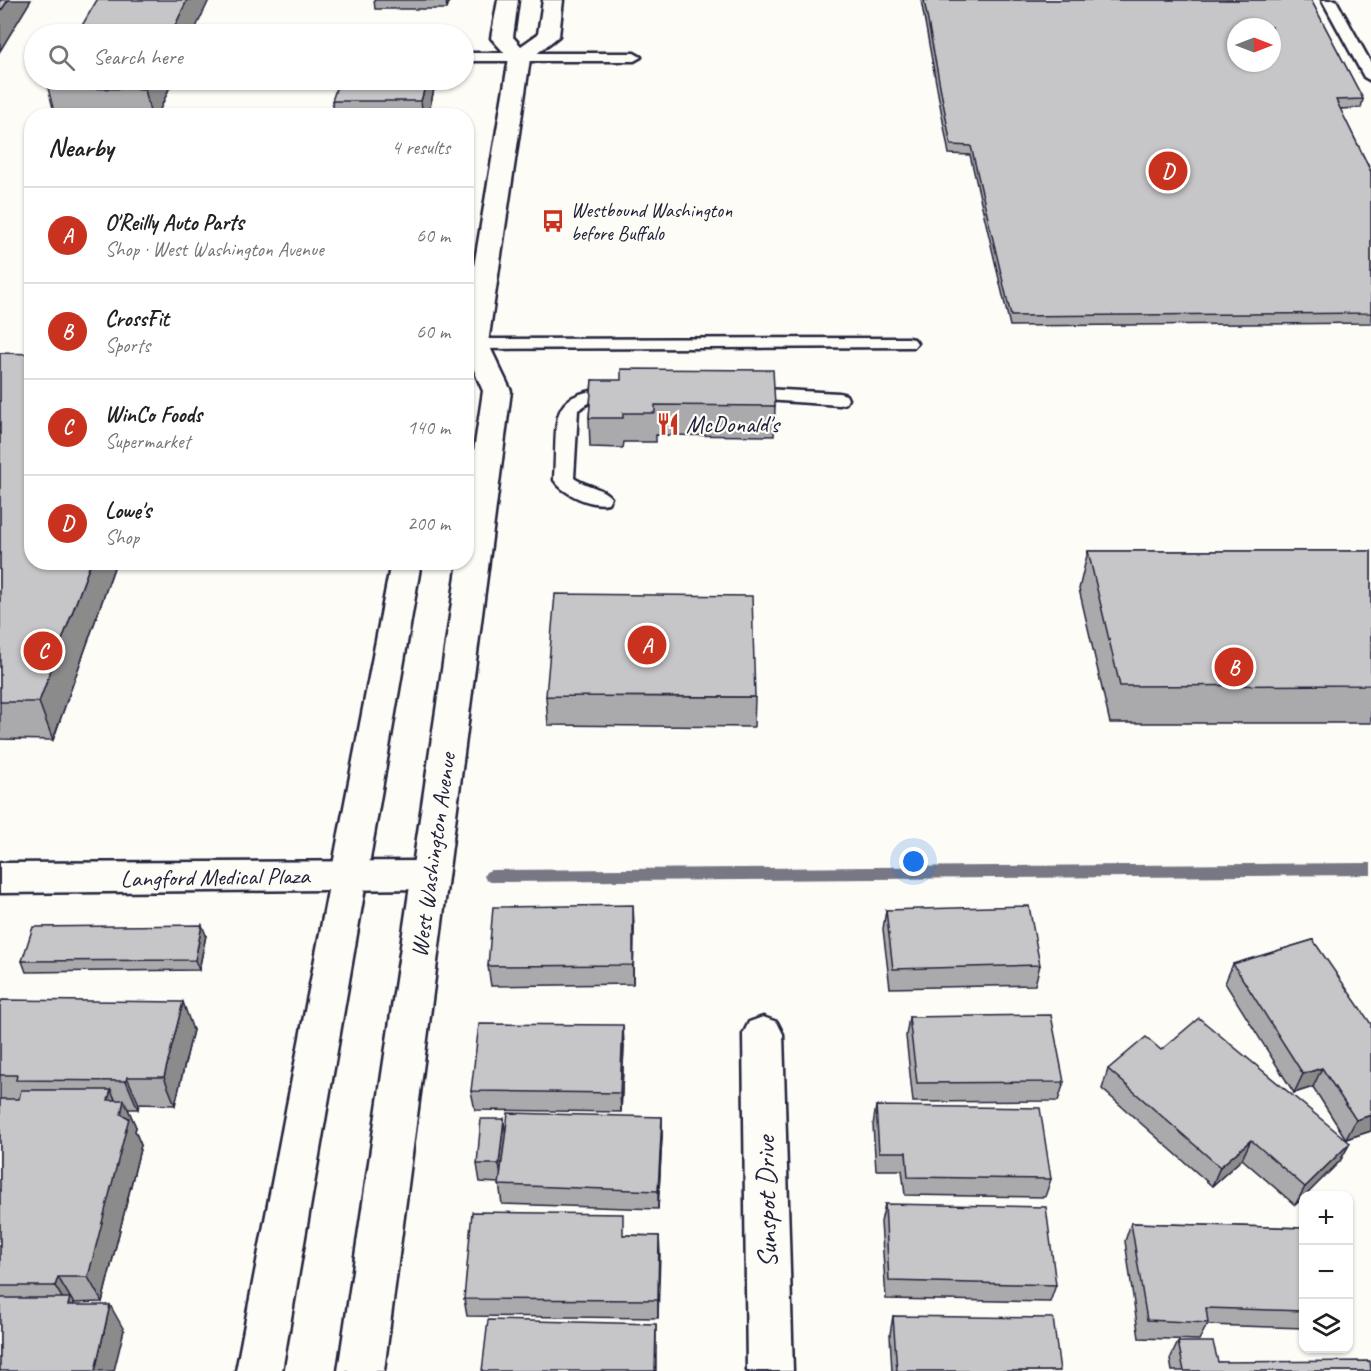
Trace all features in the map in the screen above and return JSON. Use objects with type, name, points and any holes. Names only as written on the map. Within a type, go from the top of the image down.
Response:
[{"type":"main road","points":[[508,0],[502,38],[520,57]]},
{"type":"main road","points":[[474,324],[520,57],[548,36],[553,0]]},
{"type":"main road","name":"West Washington Avenue","points":[[474,354],[497,391],[474,557]]},
{"type":"main road","points":[[259,1371],[405,570]]},
{"type":"main road","name":"West Washington Avenue","points":[[361,1371],[472,570]]},
{"type":"main road","name":"Langford Medical Plaza","points":[[0,878],[430,875]]},
{"type":"main road","name":"Sunspot Drive","points":[[763,1034],[770,1371]]},
{"type":"lane","points":[[1329,0],[1371,76]]},
{"type":"lane","points":[[474,57],[634,57]]},
{"type":"lane","points":[[474,347],[908,343]]},
{"type":"lane","points":[[721,394],[768,393],[839,399]]},
{"type":"lane","points":[[601,498],[576,489],[564,480],[569,408],[577,399],[591,395],[638,394]]},
{"type":"building","points":[[0,0],[8,0],[0,12]]},
{"type":"building","points":[[97,0],[187,0],[176,24],[83,24]]},
{"type":"building","points":[[924,0],[1311,0],[1363,99],[1336,100],[1371,172],[1371,313],[1011,316],[971,146],[951,145]]},
{"type":"building","points":[[336,90],[424,90],[421,101],[332,101]]},
{"type":"building","points":[[0,353],[24,354],[24,570],[88,570],[39,702],[0,702]]},
{"type":"building","points":[[621,369],[773,370],[775,406],[655,405],[655,413],[623,413],[623,418],[589,418],[592,380],[621,380]]},
{"type":"building","points":[[1088,551],[1371,551],[1371,685],[1120,686]]},
{"type":"building","points":[[555,594],[752,596],[755,697],[546,696]]},
{"type":"building","points":[[633,905],[633,965],[488,966],[493,907]]},
{"type":"building","points":[[1029,906],[1040,965],[893,969],[886,910]]},
{"type":"building","points":[[202,925],[195,960],[22,961],[33,927]]},
{"type":"building","points":[[1313,940],[1371,1024],[1371,1115],[1356,1120],[1322,1068],[1303,1074],[1233,964]]},
{"type":"building","points":[[2,1000],[183,1002],[164,1077],[127,1077],[126,1081],[16,1080],[17,1075],[0,1075],[0,1004]]},
{"type":"building","points":[[1051,1015],[1064,1082],[917,1083],[909,1017]]},
{"type":"building","points":[[1199,1018],[1350,1143],[1305,1187],[1251,1140],[1220,1167],[1108,1069],[1146,1037],[1161,1050]]},
{"type":"building","points":[[479,1024],[623,1025],[620,1093],[471,1091]]},
{"type":"building","points":[[21,1090],[111,1090],[108,1100],[124,1100],[121,1114],[129,1118],[88,1277],[58,1277],[55,1286],[0,1286],[0,1099],[19,1099]]},
{"type":"building","points":[[876,1106],[1040,1108],[1051,1179],[908,1177],[906,1152],[879,1152]]},
{"type":"building","points":[[508,1113],[662,1117],[658,1191],[499,1185]]},
{"type":"building","points":[[481,1119],[504,1119],[499,1164],[477,1164]]},
{"type":"building","points":[[885,1204],[1046,1207],[1056,1285],[889,1281]]},
{"type":"building","points":[[472,1212],[623,1214],[623,1235],[659,1236],[658,1300],[464,1299]]},
{"type":"building","points":[[1131,1223],[1299,1228],[1299,1311],[1206,1308],[1208,1323],[1147,1320]]},
{"type":"building","points":[[0,1298],[70,1298],[68,1305],[110,1305],[95,1371],[0,1371]]},
{"type":"building","points":[[893,1316],[1053,1318],[1060,1371],[897,1371]]},
{"type":"building","points":[[488,1320],[656,1324],[655,1371],[482,1371]]},
{"type":"building","points":[[1178,1342],[1213,1342],[1218,1362],[1370,1361],[1371,1371],[1184,1371]]},
{"type":"waterway","points":[[491,876],[1371,869]]},
{"type":"place","name":"Lowe's","points":[[1168,171]]},
{"type":"place","name":"Westbound Washington before Buffalo","points":[[553,221]]},
{"type":"place","name":"McDonald's","points":[[668,424]]},
{"type":"place","name":"O'Reilly Auto Parts","points":[[647,645]]},
{"type":"place","name":"WinCo Foods","points":[[43,651]]},
{"type":"place","name":"CrossFit","points":[[1234,667]]}]
